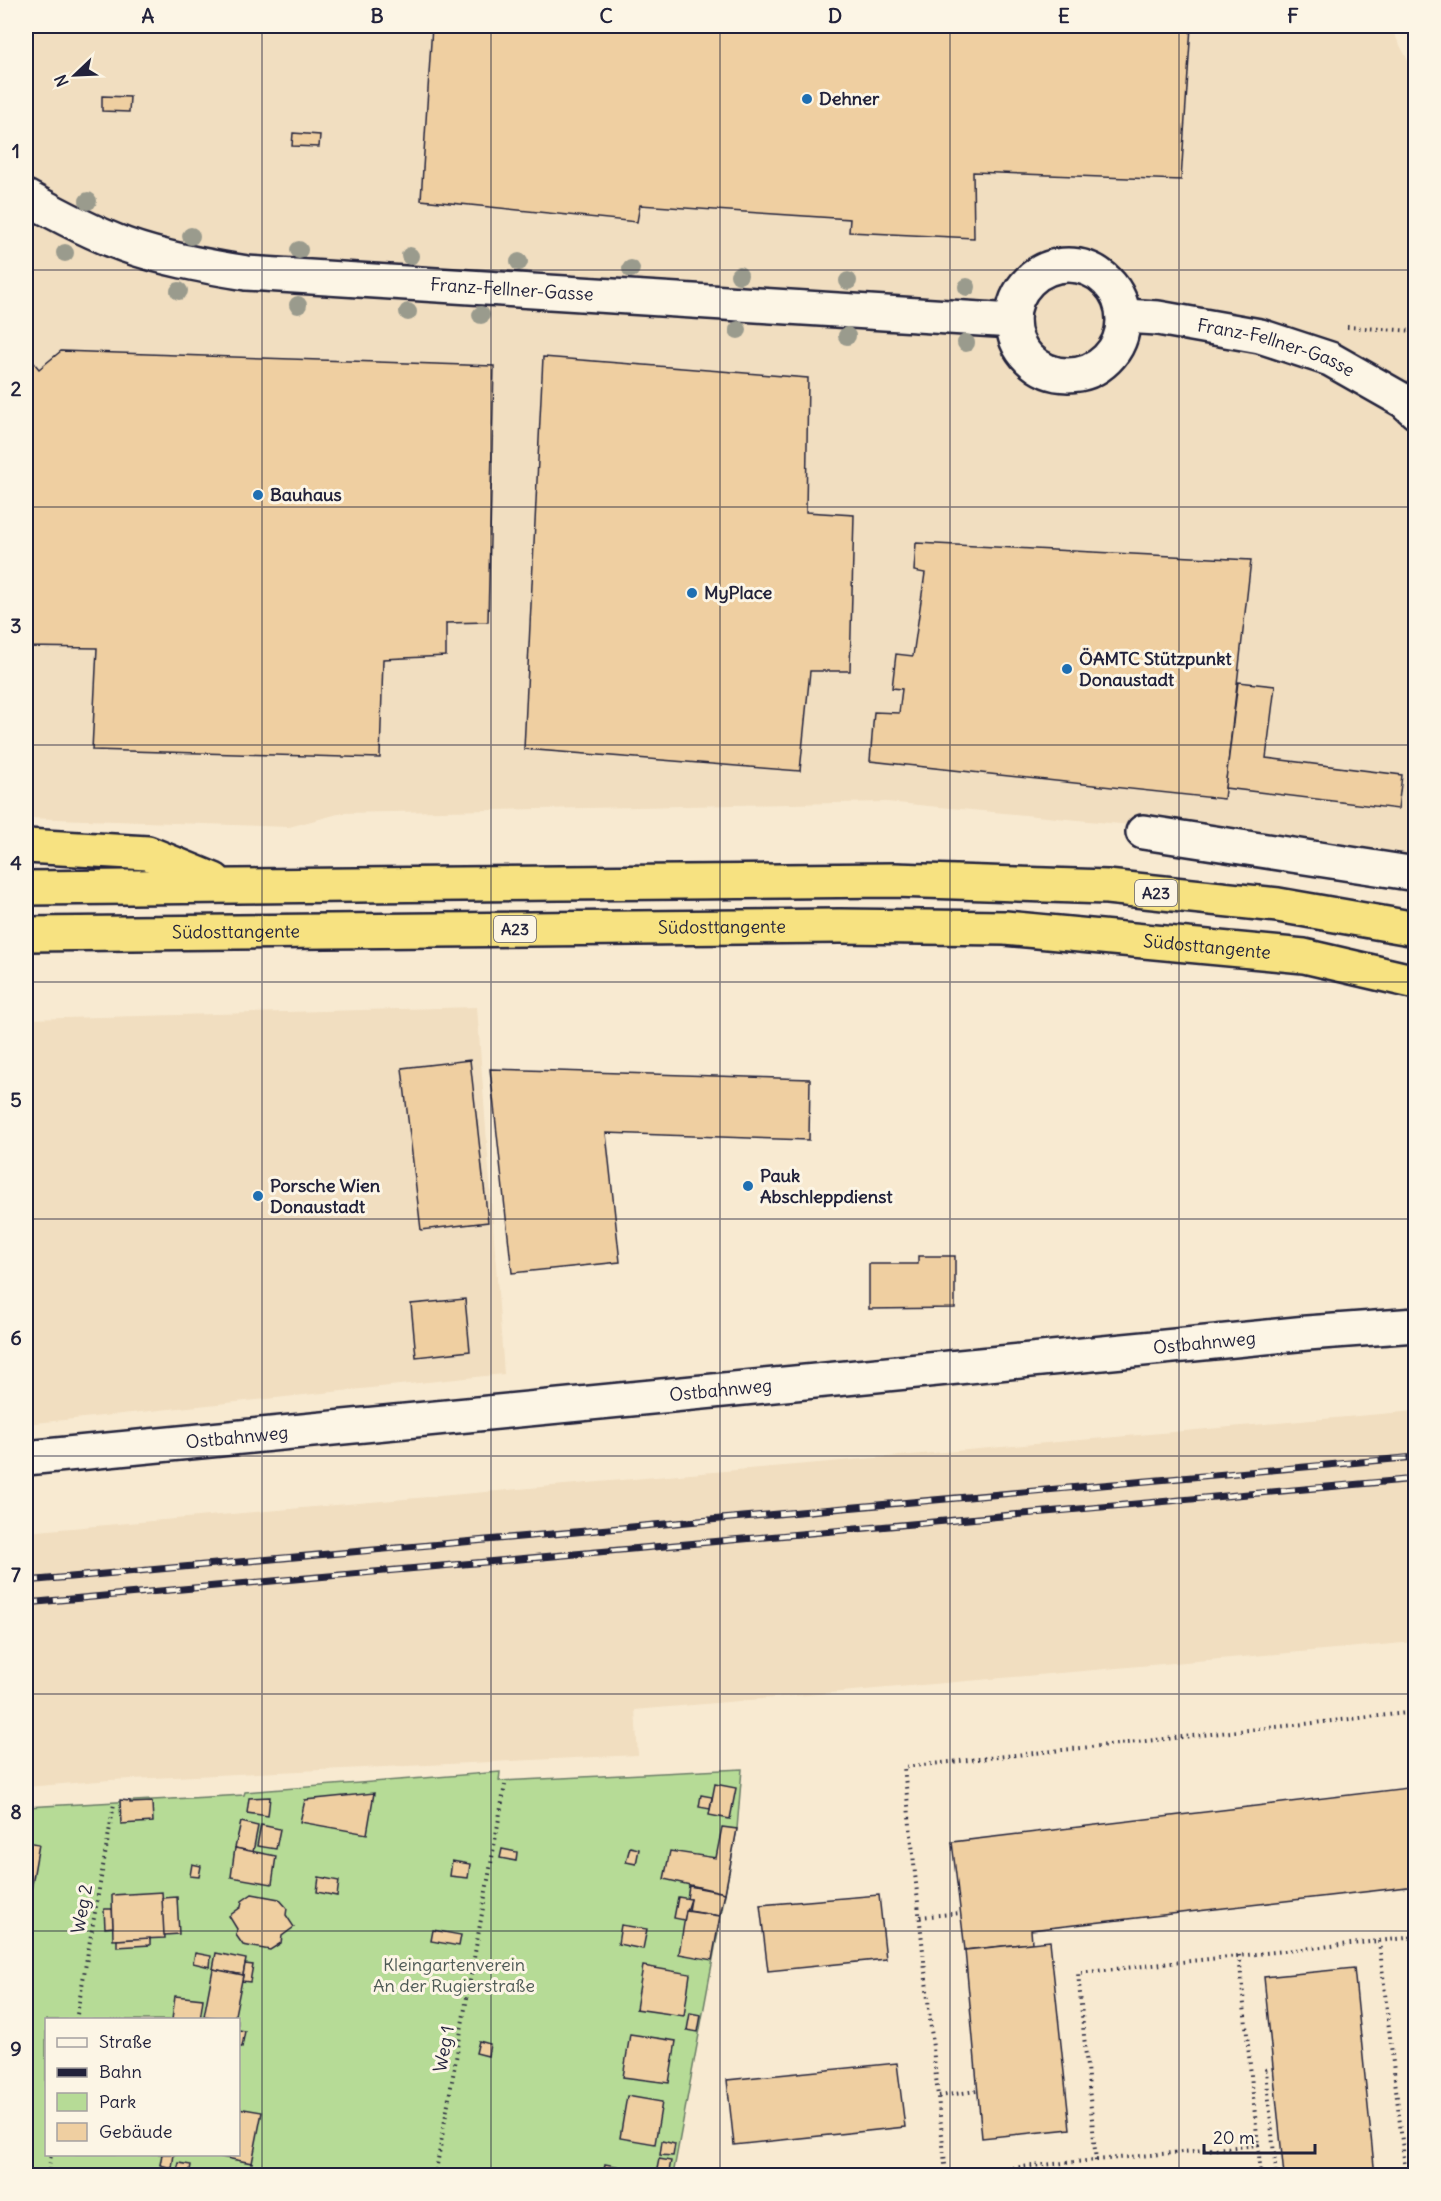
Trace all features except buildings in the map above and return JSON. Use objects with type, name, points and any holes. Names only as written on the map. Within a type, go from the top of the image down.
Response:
[{"type":"highway","points":[[26,846],[148,853],[226,885]]},
{"type":"highway","name":"A23","points":[[26,888],[894,880],[1084,886],[1278,906],[1416,929]]},
{"type":"highway","name":"Südosttangente","points":[[26,934],[840,926],[1005,928],[1304,957],[1416,982]]},
{"type":"street","name":"Franz-Fellner-Gasse","points":[[26,197],[70,222],[126,246],[188,263],[246,273],[1012,321]]},
{"type":"street","points":[[1075,264],[1093,270],[1109,281],[1119,298],[1124,316],[1122,334],[1115,351],[1103,364],[1087,372],[1069,376],[1052,374],[1037,366],[1024,354],[1016,338],[1012,321],[1015,302],[1024,286],[1038,273],[1056,265],[1075,264]]},
{"type":"street","name":"Franz-Fellner-Gasse","points":[[1124,316],[1158,318],[1260,336],[1310,352],[1339,364],[1404,401],[1416,412]]},
{"type":"street","points":[[1143,832],[1416,874]]},
{"type":"street","name":"Ostbahnweg","points":[[26,1458],[1307,1333],[1416,1325]]},
{"type":"path","points":[[1258,2145],[946,2174],[904,1767],[1416,1712]]},
{"type":"path","name":"Weg 1","points":[[435,2175],[505,1785]]},
{"type":"path","name":"Weg 2","points":[[76,2018],[114,1804]]},
{"type":"path","points":[[920,1917],[961,1913]]},
{"type":"path","points":[[1096,2161],[1078,1973],[1416,1937]]},
{"type":"path","points":[[1379,1941],[1406,2175]]},
{"type":"path","points":[[1239,1955],[1261,2175]]},
{"type":"path","points":[[1273,2069],[1266,2070],[1276,2175]]},
{"type":"path","points":[[939,2096],[977,2091]]},
{"type":"path","points":[[48,2175],[51,2156]]},
{"type":"shaded area","points":[[26,26],[1390,26],[1416,76],[1415,858],[1365,847],[886,802],[342,813],[289,827],[26,818]]},
{"type":"shaded area","name":"Porsche Wien Donaustadt","points":[[477,1007],[504,1374],[26,1424],[26,1019]]},
{"type":"shaded area","points":[[1415,1411],[1415,1642],[635,1710],[638,1755],[111,1780],[26,1787],[26,1532]]},
{"type":"green space","name":"Kleingartenverein An der Rugierstraße","points":[[742,1769],[737,1829],[673,2175],[26,2176],[26,1807],[244,1795],[245,1792],[500,1772],[499,1781]]},
{"type":"railway","points":[[26,1581],[1416,1457]]},
{"type":"railway","points":[[26,1603],[1416,1479]]},
{"type":"place","name":"Dehner","points":[[807,99]]},
{"type":"place","name":"Bauhaus","points":[[258,495]]},
{"type":"place","name":"MyPlace","points":[[692,593]]},
{"type":"place","name":"ÖAMTC Stützpunkt Donaustadt","points":[[1067,669]]},
{"type":"place","name":"Pauk Abschleppdienst","points":[[748,1186]]},
{"type":"place","name":"Porsche Wien Donaustadt","points":[[258,1196]]}]
